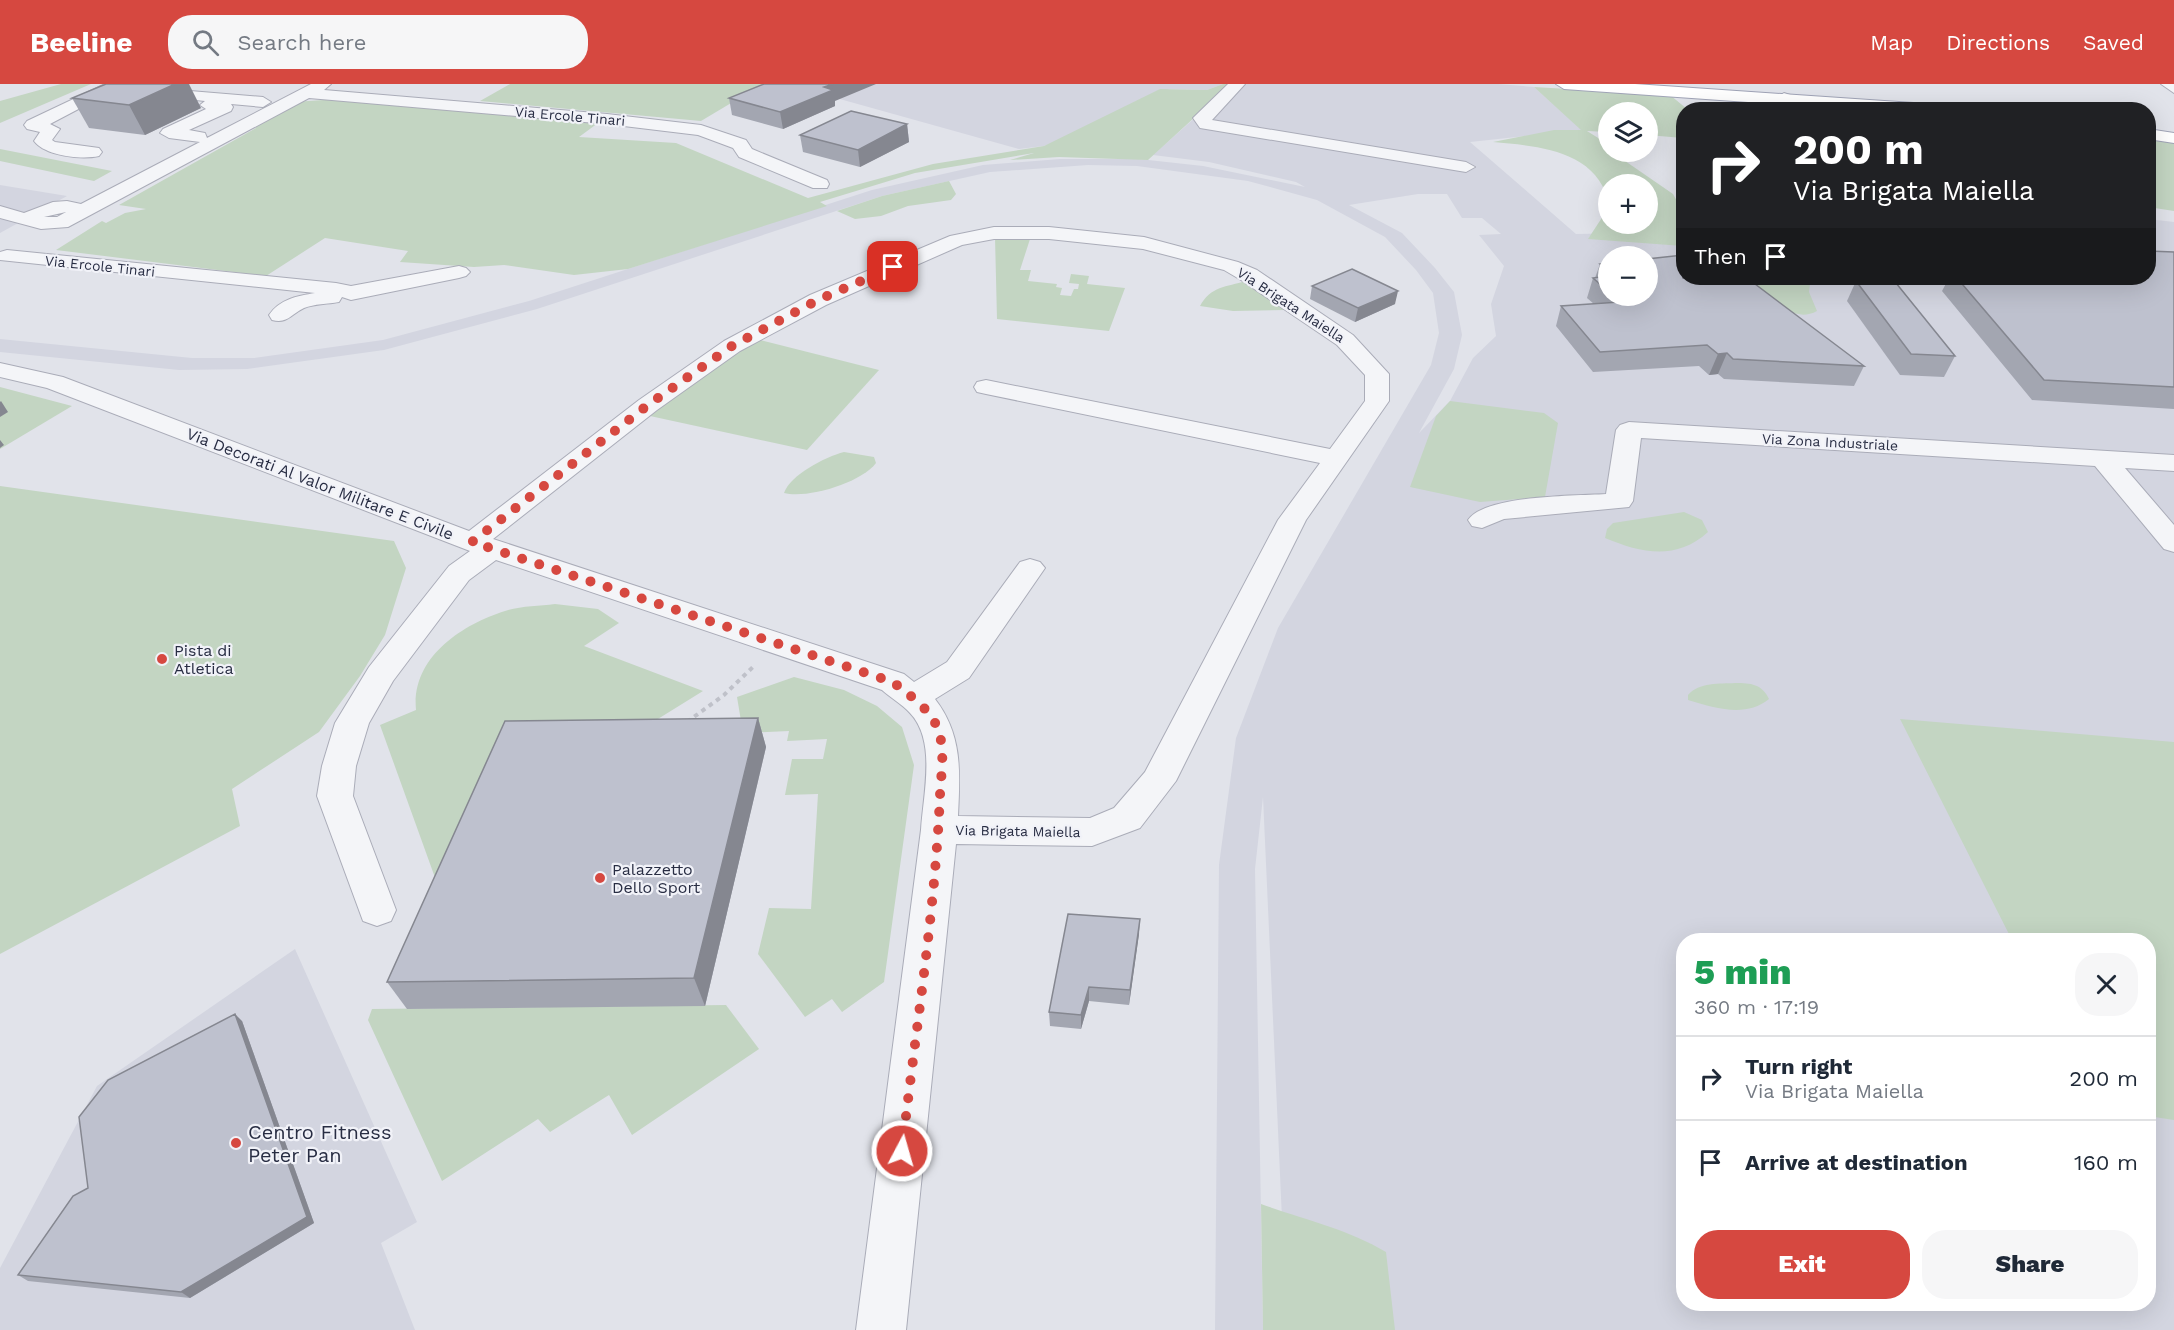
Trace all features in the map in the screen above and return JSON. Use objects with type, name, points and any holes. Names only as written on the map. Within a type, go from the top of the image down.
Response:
[{"type":"main road","points":[[1564,84],[1677,88],[1774,102]]},
{"type":"main road","points":[[2156,135],[2174,138]]},
{"type":"street","name":"Via Ercole Tinari","points":[[13,239],[52,209],[95,192],[263,102],[302,88],[322,84]]},
{"type":"street","points":[[1237,84],[1202,118],[1206,124],[1466,167]]},
{"type":"street","points":[[2169,84],[2174,88]]},
{"type":"street","points":[[93,153],[50,147],[43,141],[51,129],[33,125],[117,85],[263,102]]},
{"type":"street","name":"Via Ercole Tinari","points":[[13,239],[74,216],[302,88],[701,130],[740,144],[745,153],[820,184]]},
{"type":"street","points":[[189,103],[225,107],[169,133],[199,137]]},
{"type":"street","points":[[75,208],[78,211],[74,216],[46,224],[13,239],[0,211],[75,208]]},
{"type":"street","name":"Via Brigata Maiella","points":[[377,910],[335,796],[339,766],[352,723],[380,675],[436,600],[482,546],[648,405],[732,346],[818,300],[904,262],[957,240],[994,233],[1049,233],[1144,243],[1232,266],[1345,340],[1377,374],[1377,401],[1292,520],[1158,781],[1127,818],[1092,832],[939,830]]},
{"type":"street","name":"Via Ercole Tinari","points":[[13,239],[344,291]]},
{"type":"street","points":[[280,315],[297,303],[344,291],[459,272]]},
{"type":"street","name":"Via Decorati Al Valor Militare E Civile","points":[[0,370],[54,382],[482,546],[893,682],[922,705],[937,727],[943,751],[939,830],[881,1330]]},
{"type":"street","points":[[986,387],[1336,458]]},
{"type":"street","name":"Via Zona Industriale","points":[[1482,520],[1497,511],[1619,501],[1629,430],[2103,459]]},
{"type":"street","points":[[2103,459],[2174,463]]},
{"type":"street","points":[[2103,459],[2174,543]]},
{"type":"street","points":[[912,698],[958,670],[1030,568]]},
{"type":"path","points":[[677,729],[724,694],[777,644]]},
{"type":"shaded area","points":[[786,84],[1223,84],[1207,90],[1169,89],[1121,117],[1044,146],[1019,149]]},
{"type":"shaded area","points":[[1233,84],[1498,84],[1534,87],[1582,130],[1470,142],[1576,234],[1676,232],[1676,285],[2156,285],[2156,220],[2174,222],[2174,1330],[1287,1330],[1263,797],[1255,869],[1263,1330],[1215,1330],[1219,865],[1236,738],[1278,628],[1431,365],[1439,333],[1433,293],[1416,270],[1385,237],[1317,200],[1248,181],[1137,166],[1088,165],[990,172],[882,196],[537,309],[384,350],[247,369],[179,370],[0,352],[0,339],[192,358],[254,358],[383,340],[529,301],[872,190],[983,165],[1060,159],[1139,159],[1203,166],[1305,187],[1296,182],[1209,162],[1153,155]],"holes":[[[1418,194],[1447,194],[1462,218],[1482,218],[1501,234],[1479,235],[1504,266],[1491,304],[1496,336],[1473,358],[1450,401],[1419,433],[1454,369],[1462,335],[1454,292],[1402,233],[1349,205]]]},
{"type":"shaded area","points":[[0,185],[67,196],[0,233]]},
{"type":"shaded area","points":[[295,949],[417,1222],[381,1243],[415,1330],[0,1330],[0,1268],[97,1086]]},
{"type":"green space","points":[[61,84],[91,84],[0,123],[0,101]]},
{"type":"green space","points":[[510,84],[763,84],[701,121],[480,101]]},
{"type":"green space","points":[[1223,84],[1231,84],[1148,160],[1059,157],[1010,160],[1034,153],[915,173],[820,202],[827,206],[628,269],[574,275],[504,265],[474,267],[400,262],[408,251],[325,238],[266,276],[56,250],[102,221],[106,223],[125,213],[146,209],[119,205],[256,128],[255,124],[294,102],[338,99],[598,123],[579,137],[676,143],[808,198],[933,164],[1044,146],[1160,89],[1207,90]]},
{"type":"green space","points":[[1534,87],[1670,95],[1678,102],[1676,102],[1676,137],[1658,136],[1658,102],[1598,102],[1598,132],[1587,131],[1598,138],[1598,162],[1627,162],[1644,174],[1598,174],[1598,179],[1576,160],[1561,153],[1493,142],[1554,130],[1581,130]]},
{"type":"green space","points":[[2156,139],[2174,141],[2174,211],[2156,208]]},
{"type":"green space","points":[[0,149],[112,171],[94,181],[0,161]]},
{"type":"green space","points":[[949,181],[956,194],[951,200],[908,206],[881,216],[855,219],[837,211],[882,196]]},
{"type":"green space","points":[[1658,184],[1673,194],[1676,199],[1676,245],[1588,239],[1598,224],[1598,234],[1658,234]]},
{"type":"green space","points":[[995,237],[1030,239],[1020,270],[1031,270],[1028,281],[1057,284],[1056,287],[1062,288],[1060,295],[1071,296],[1074,289],[1078,289],[1079,284],[1069,283],[1071,274],[1089,276],[1087,284],[1125,288],[1109,331],[997,319]]},
{"type":"green space","points":[[1246,281],[1285,310],[1233,311],[1200,306],[1204,299],[1214,291]]},
{"type":"green space","points":[[1755,285],[1810,285],[1809,292],[1817,311],[1800,314],[1776,303]]},
{"type":"green space","points":[[752,338],[879,370],[807,450],[650,416]]},
{"type":"green space","points":[[0,387],[72,406],[0,449]]},
{"type":"green space","points":[[1450,401],[1544,413],[1558,423],[1545,497],[1480,502],[1410,487],[1436,416]]},
{"type":"green space","points":[[844,452],[874,457],[876,463],[859,477],[833,488],[806,494],[784,493],[801,473],[818,462]]},
{"type":"green space","name":"Pista di Atletica","points":[[0,486],[394,541],[406,568],[385,635],[360,676],[319,732],[232,789],[240,826],[0,954]]},
{"type":"green space","points":[[1684,512],[1702,520],[1708,532],[1696,541],[1671,551],[1645,550],[1605,538],[1607,529],[1613,523]]},
{"type":"green space","points":[[555,604],[598,609],[619,623],[584,646],[703,691],[624,740],[442,897],[380,725],[416,710],[417,691],[430,660],[456,635],[488,617],[505,611]]},
{"type":"green space","points":[[794,677],[844,690],[877,706],[902,727],[914,765],[884,982],[842,1012],[832,999],[805,1017],[758,954],[769,908],[811,909],[818,794],[785,795],[792,759],[823,759],[827,739],[787,741],[789,731],[743,733],[737,697]]},
{"type":"green space","points":[[1710,684],[1755,685],[1763,690],[1769,699],[1760,705],[1740,710],[1719,708],[1688,700],[1688,695],[1698,688]]},
{"type":"green space","points":[[1900,719],[2174,742],[2174,1120],[2156,1117],[2156,933],[2008,933]]},
{"type":"green space","points":[[726,1005],[759,1049],[632,1135],[609,1095],[550,1132],[538,1119],[442,1181],[368,1020],[372,1009]]},
{"type":"green space","points":[[1261,1204],[1341,1231],[1386,1252],[1395,1330],[1263,1330]]},
{"type":"building","points":[[106,84],[175,84],[129,105],[72,98]]},
{"type":"building","points":[[764,84],[833,84],[824,87],[833,90],[780,112],[729,98]]},
{"type":"building","points":[[851,111],[907,124],[858,150],[800,135]]},
{"type":"building","points":[[2156,251],[2174,252],[2174,387],[2044,380],[1963,285],[2156,285]]},
{"type":"building","points":[[1676,256],[1676,285],[1756,285],[1864,366],[1733,359],[1727,353],[1718,354],[1707,345],[1600,352],[1561,306],[1598,304],[1598,306],[1658,306],[1658,258]]},
{"type":"building","points":[[1352,269],[1398,291],[1358,308],[1312,286]]},
{"type":"building","points":[[1859,285],[1898,285],[1955,356],[1911,354]]},
{"type":"building","name":"Palazzetto Dello Sport","points":[[758,718],[694,978],[387,982],[505,721]]},
{"type":"building","points":[[1068,914],[1140,919],[1130,990],[1089,987],[1081,1015],[1049,1012]]},
{"type":"building","points":[[235,1014],[307,1217],[181,1292],[18,1275],[73,1196],[88,1188],[79,1117],[108,1080]]},
{"type":"place","name":"Pista di Atletica","points":[[162,659]]},
{"type":"place","name":"Palazzetto Dello Sport","points":[[600,878]]},
{"type":"place","name":"Centro Fitness Peter Pan","points":[[236,1143]]},
{"type":"route","points":[[893,267],[818,300],[732,346],[648,405],[472,542],[893,682],[922,705],[930,716],[937,727],[943,751],[939,830],[902,1151]]}]
